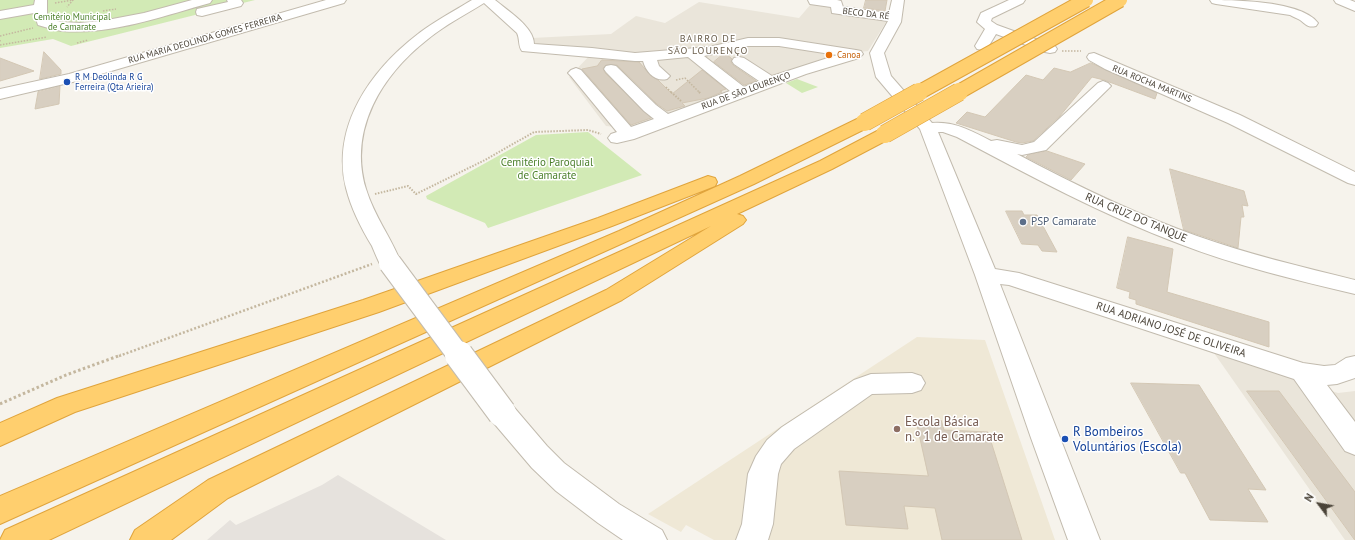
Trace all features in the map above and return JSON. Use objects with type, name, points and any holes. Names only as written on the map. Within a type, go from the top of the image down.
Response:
[{"type":"highway","points":[[0,510],[626,235],[747,180],[861,124],[1086,0]]},
{"type":"highway","points":[[16,540],[826,165],[885,134],[1120,0]]},
{"type":"highway","points":[[0,436],[66,405],[371,306],[606,222],[726,176],[814,138],[861,124]]},
{"type":"highway","points":[[146,540],[218,489],[614,295],[826,165]]},
{"type":"street","points":[[0,15],[41,5],[40,19],[43,22],[59,26],[81,27],[120,22],[204,6],[237,3],[233,0]]},
{"type":"street","name":"RUA MARIA DEOLINDA GOMES FERREIRA","points":[[0,94],[72,78],[340,0]]},
{"type":"street","points":[[481,0],[422,37],[404,53],[378,82],[357,119],[353,136],[351,156],[353,179],[359,198],[389,261],[502,413],[542,459],[565,481],[592,502],[651,540]]},
{"type":"street","points":[[488,0],[524,31],[527,39],[527,48],[592,52],[635,57],[709,51],[748,42],[780,42],[856,54]]},
{"type":"street","name":"BECO DA RÉ","points":[[815,0],[814,1],[837,4],[837,10],[895,18]]},
{"type":"street","points":[[898,0],[895,18],[878,53],[884,77],[928,128],[986,275],[1084,540]]},
{"type":"street","points":[[992,0],[1005,6]]},
{"type":"street","points":[[1019,0],[986,16],[984,19],[986,24],[992,28],[1050,49]]},
{"type":"street","points":[[1216,0],[1293,12],[1305,17],[1311,23]]},
{"type":"street","points":[[1340,0],[1355,7]]},
{"type":"street","points":[[982,46],[992,28]]},
{"type":"street","points":[[692,53],[742,93]]},
{"type":"street","name":"RUA DE SÃO LOURENÇO","points":[[622,136],[770,82],[856,54],[878,53]]},
{"type":"street","points":[[649,56],[652,68],[662,76]]},
{"type":"street","name":"RUA ROCHA MARTINS","points":[[1094,56],[1110,66],[1234,119],[1355,179]]},
{"type":"street","points":[[739,61],[770,82]]},
{"type":"street","points":[[611,69],[650,108],[666,120]]},
{"type":"street","points":[[576,73],[622,136]]},
{"type":"street","points":[[974,139],[1022,150],[1040,146],[1103,86]]},
{"type":"street","name":"RUA CRUZ DO TANQUE","points":[[928,128],[944,127],[954,130],[1078,193],[1192,241],[1223,252],[1355,287]]},
{"type":"street","name":"RUA ADRIANO JOSÉ DE OLIVEIRA","points":[[986,275],[1011,278],[1303,372],[1323,376],[1341,375],[1355,365]]},
{"type":"street","points":[[1303,372],[1355,443]]},
{"type":"street","points":[[752,540],[757,530],[760,486],[763,472],[769,459],[786,438],[863,387],[871,384],[912,383]]},
{"type":"path","points":[[41,5],[73,0],[67,7]]},
{"type":"path","points":[[0,40],[0,44],[54,36]]},
{"type":"path","points":[[1050,49],[1059,52],[1086,52],[1094,56]]},
{"type":"path","points":[[692,111],[663,84],[662,76],[674,81],[685,78],[711,104]]},
{"type":"path","points":[[359,198],[408,186],[416,194],[485,160],[534,132],[588,130],[622,136]]},
{"type":"path","points":[[0,404],[66,375],[389,261]]},
{"type":"shaded area","points":[[699,2],[799,18],[811,4],[834,6],[831,11],[888,19],[868,51],[844,54],[634,129],[606,126],[569,77],[595,50],[530,46],[532,38],[611,34],[636,16],[665,23]]},
{"type":"shaded area","name":"Escola Básica n.º 1 de Camarate","points":[[917,337],[985,340],[1055,540],[714,540],[686,525],[681,532],[648,514]]},
{"type":"shaded area","points":[[1214,353],[1338,393],[1355,391],[1355,540],[1345,540]]},
{"type":"shaded area","points":[[338,475],[446,540],[207,540],[230,520],[236,525],[322,485]]},
{"type":"green space","name":"Cemitério Municipal de Camarate","points":[[0,0],[255,0],[71,46],[53,39],[0,48]]},
{"type":"green space","points":[[797,79],[818,87],[802,93],[786,83]]},
{"type":"green space","name":"Cemitério Paroquial de Camarate","points":[[588,132],[642,175],[488,228],[485,223],[427,199],[426,196],[536,135]]},
{"type":"building","points":[[866,0],[887,0],[885,11],[864,8]]},
{"type":"building","points":[[44,52],[61,70],[61,74],[40,79]]},
{"type":"building","points":[[725,53],[732,59],[731,62],[733,65],[756,81],[744,85],[714,62]]},
{"type":"building","points":[[0,58],[34,71],[0,81]]},
{"type":"building","points":[[602,60],[639,62],[651,76],[658,80],[672,94],[702,70],[726,89],[708,98],[682,103],[685,106],[667,111],[657,104],[617,65],[606,65],[603,68],[605,73],[651,118],[631,125],[582,69],[597,66]]},
{"type":"building","points":[[1091,63],[1157,93],[1155,99],[1092,77],[1060,116],[1033,141],[1022,143],[1016,142],[956,123],[967,112],[985,117],[1026,75],[1043,80],[1054,68],[1070,72]]},
{"type":"building","points":[[60,86],[59,104],[35,109],[38,92]]},
{"type":"building","points":[[1047,151],[1085,164],[1071,180],[1026,157],[1028,155]]},
{"type":"building","points":[[1170,169],[1244,191],[1248,206],[1242,205],[1244,217],[1241,217],[1238,248],[1184,230]]},
{"type":"building","points":[[1006,211],[1022,211],[1024,215],[1037,215],[1057,252],[1042,251],[1038,245],[1022,244]]},
{"type":"building","points":[[1128,237],[1173,249],[1167,292],[1269,322],[1269,347],[1136,304],[1136,300],[1129,298],[1130,292],[1117,288]]},
{"type":"building","points":[[1131,383],[1199,385],[1266,490],[1248,489],[1268,522],[1210,520],[1185,473],[1181,473]]},
{"type":"building","points":[[1247,391],[1279,391],[1355,492],[1355,540]]},
{"type":"building","points":[[916,419],[941,420],[944,430],[988,432],[1022,540],[942,540],[935,508],[904,506],[908,529],[846,525],[839,471],[928,476]]},
{"type":"place","name":"Canoa","points":[[829,55]]},
{"type":"place","name":"R M Deolinda R G Ferreira (Qta Arieira)","points":[[67,82]]},
{"type":"place","name":"PSP Camarate","points":[[1023,222]]},
{"type":"place","name":"Escola Básica n.º 1 de Camarate","points":[[897,429]]},
{"type":"place","name":"R Bombeiros Voluntários (Escola)","points":[[1065,439]]},
{"type":"district","name":"BAIRRO DE SÃO LOURENÇO","points":[[708,44]]}]
